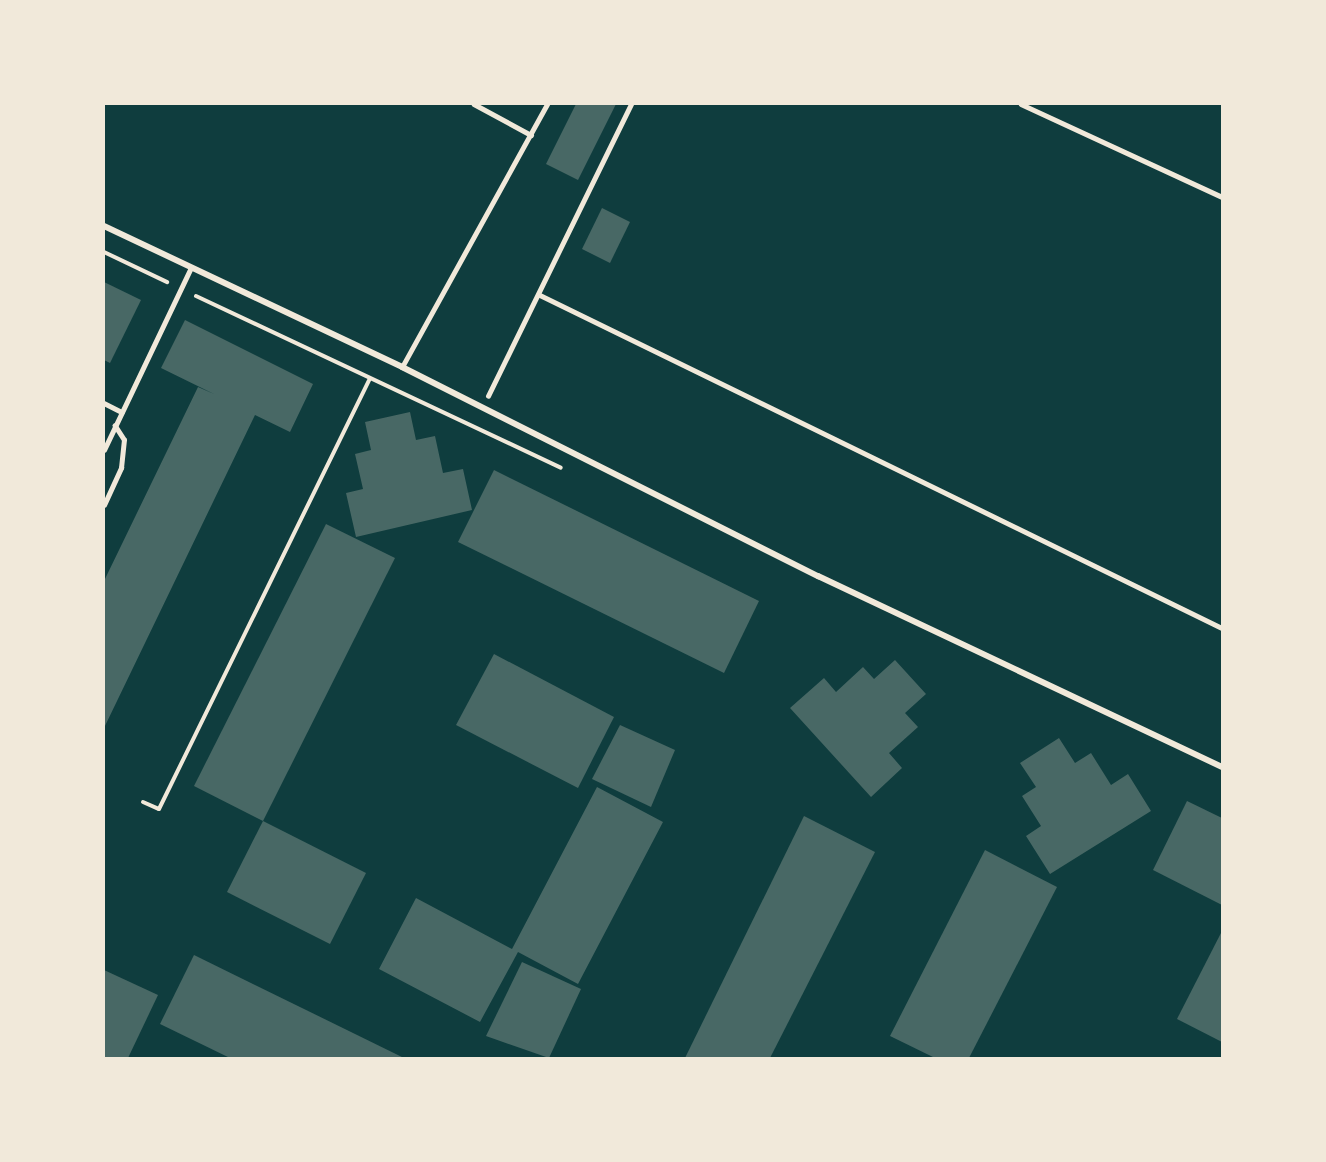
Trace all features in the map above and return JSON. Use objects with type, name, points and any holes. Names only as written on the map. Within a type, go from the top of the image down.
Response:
[{"type":"street","points":[[104,226],[402,367],[818,576],[1222,767]]},
{"type":"lane","points":[[474,104],[531,135]]},
{"type":"lane","points":[[402,367],[548,104]]},
{"type":"lane","points":[[488,396],[540,295],[631,104]]},
{"type":"lane","points":[[1021,104],[1222,197]]},
{"type":"lane","points":[[104,450],[191,268]]},
{"type":"lane","points":[[540,295],[1222,628]]},
{"type":"lane","points":[[104,403],[122,412]]},
{"type":"lane","points":[[104,505],[121,468],[124,440],[115,426]]},
{"type":"path","points":[[143,802],[159,809],[370,379]]},
{"type":"building","points":[[576,104],[616,104],[578,180],[546,164]]},
{"type":"building","points":[[602,208],[630,222],[610,263],[582,249]]},
{"type":"building","points":[[104,282],[141,300],[110,363],[104,360]]},
{"type":"building","points":[[185,320],[313,384],[290,432],[255,415],[104,728],[104,581],[198,387],[214,394],[161,368]]},
{"type":"building","points":[[410,412],[416,440],[435,436],[443,473],[463,469],[472,510],[356,537],[346,493],[363,489],[355,454],[371,450],[365,422]]},
{"type":"building","points":[[494,470],[759,601],[724,673],[458,542]]},
{"type":"building","points":[[326,524],[395,558],[263,821],[194,786]]},
{"type":"building","points":[[494,654],[614,717],[578,788],[456,725]]},
{"type":"building","points":[[895,660],[926,694],[905,713],[918,727],[889,753],[902,768],[871,797],[790,708],[824,678],[836,692],[863,667],[874,679]]},
{"type":"building","points":[[620,725],[675,750],[651,807],[592,779]]},
{"type":"building","points":[[1059,738],[1075,763],[1091,753],[1111,785],[1128,774],[1151,811],[1050,874],[1026,836],[1041,826],[1022,796],[1036,787],[1020,763]]},
{"type":"building","points":[[597,787],[663,822],[578,984],[518,952],[480,1022],[379,969],[416,898],[512,949]]},
{"type":"building","points":[[1187,801],[1222,818],[1222,905],[1153,870]]},
{"type":"building","points":[[804,816],[875,852],[770,1058],[685,1058]]},
{"type":"building","points":[[263,821],[366,873],[330,944],[227,892]]},
{"type":"building","points":[[985,850],[1057,887],[969,1058],[935,1058],[890,1036]]},
{"type":"building","points":[[1222,931],[1222,1042],[1177,1019]]},
{"type":"building","points":[[194,955],[404,1058],[230,1058],[160,1024]]},
{"type":"building","points":[[522,962],[581,989],[549,1058],[486,1036]]},
{"type":"building","points":[[104,970],[158,995],[128,1058],[104,1058]]}]
